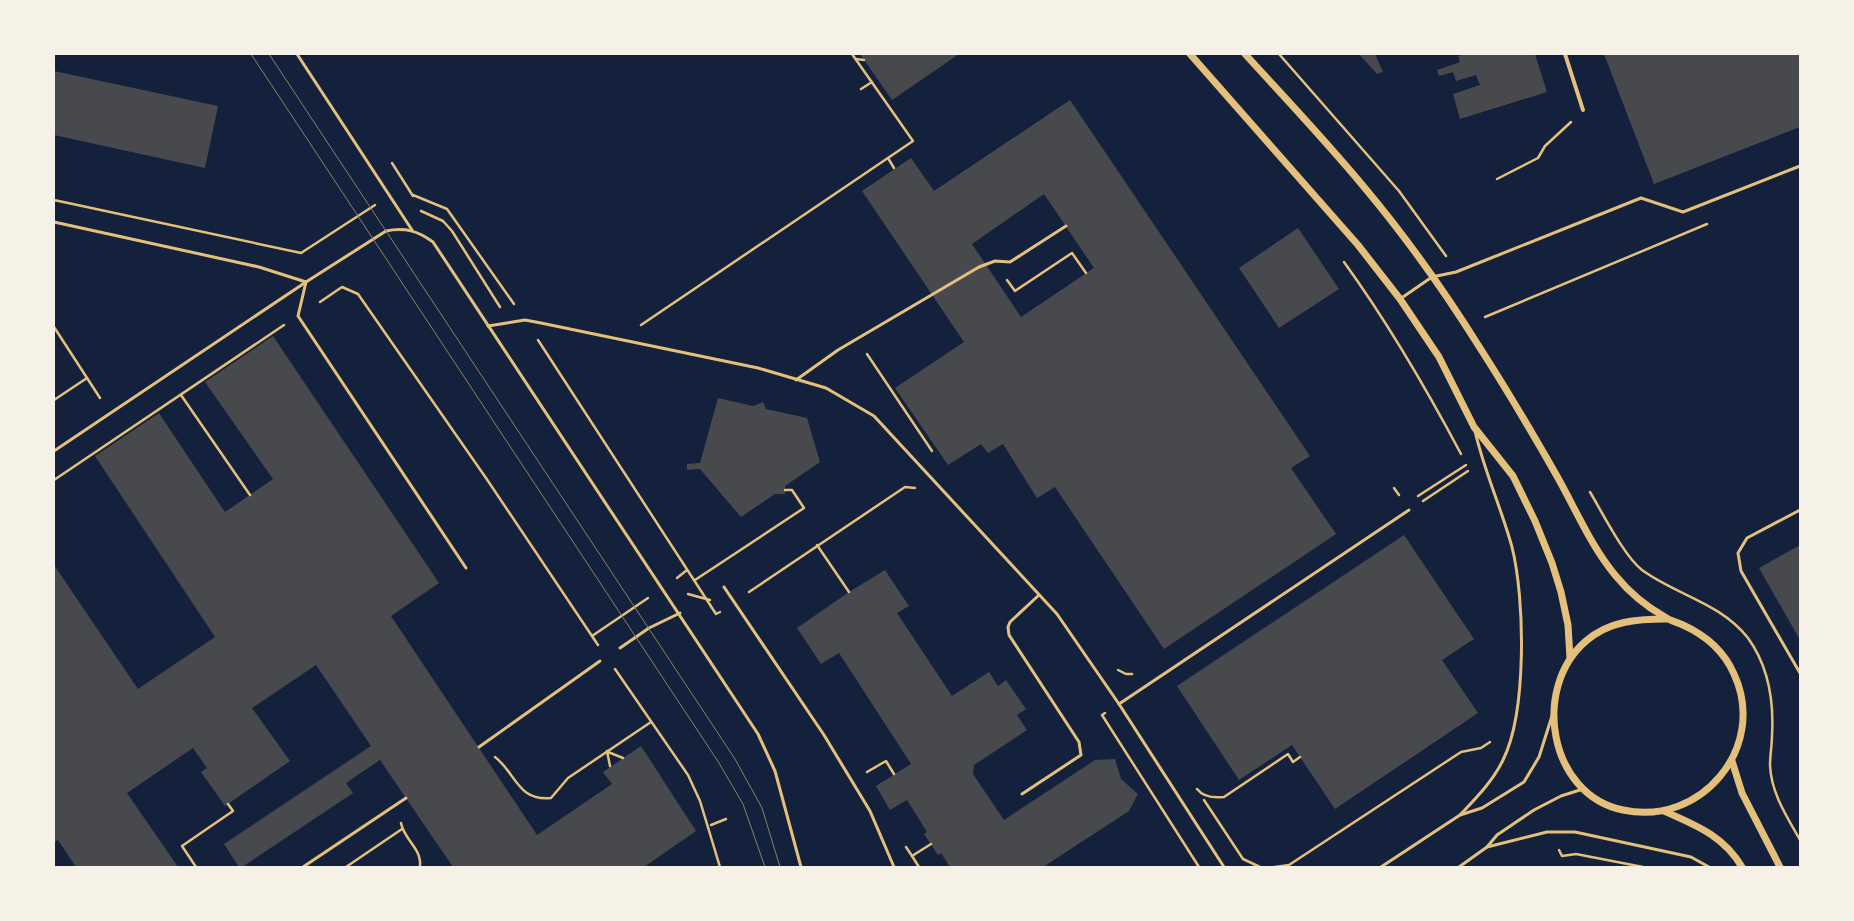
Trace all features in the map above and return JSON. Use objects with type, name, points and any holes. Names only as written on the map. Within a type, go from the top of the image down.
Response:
[{"type":"street","points":[[1190,54],[1358,245],[1400,299],[1439,357],[1474,427],[1512,476],[1535,521],[1552,563],[1560,592],[1568,625],[1570,658]]},
{"type":"street","points":[[1245,54],[1364,188],[1432,277],[1480,347],[1536,438],[1601,556],[1616,576],[1632,593],[1666,618],[1699,633],[1714,645],[1726,659],[1734,674],[1743,706],[1743,723],[1739,743],[1732,761],[1719,778],[1703,793],[1686,803],[1664,811],[1640,813],[1619,810],[1600,802],[1583,790],[1569,773],[1560,755],[1555,735],[1553,712],[1556,693],[1562,674],[1570,658],[1586,641],[1604,629],[1622,622],[1642,618],[1666,618]]},
{"type":"street","points":[[1565,54],[1583,110]]},
{"type":"street","points":[[1732,761],[1742,793],[1780,867]]},
{"type":"street","points":[[1664,811],[1702,828],[1722,841],[1736,857],[1742,867]]},
{"type":"lane","points":[[297,54],[388,196],[412,230]]},
{"type":"lane","points":[[1400,299],[1432,277],[1456,272],[1641,198],[1683,212],[1800,166]]},
{"type":"lane","points":[[54,222],[258,268],[306,282]]},
{"type":"lane","points":[[796,380],[838,350],[979,268],[995,261],[1010,262],[1066,226]]},
{"type":"lane","points":[[54,451],[306,282],[386,232],[399,228],[412,230],[421,234],[433,242],[663,588],[758,734],[775,771],[801,867]]},
{"type":"lane","points":[[306,282],[298,316],[466,568]]},
{"type":"lane","points":[[488,326],[525,320],[620,338],[758,368],[826,388],[874,416],[1057,614],[1119,704],[1224,867]]},
{"type":"lane","points":[[1381,867],[1460,815],[1482,792],[1503,761],[1509,745],[1518,697],[1522,647],[1519,589],[1512,548],[1496,496],[1482,460],[1474,427]]},
{"type":"lane","points":[[1119,704],[1409,510]]},
{"type":"lane","points":[[1800,510],[1747,538],[1738,553],[1741,571],[1800,674]]},
{"type":"lane","points":[[724,587],[733,603],[824,735],[870,811],[894,867]]},
{"type":"lane","points":[[1022,794],[1081,755],[1079,742],[1009,635],[1008,627],[1010,622],[1039,595]]},
{"type":"lane","points":[[620,648],[649,628],[680,614]]},
{"type":"lane","points":[[479,747],[600,661]]},
{"type":"lane","points":[[1460,815],[1482,808],[1524,782],[1539,756],[1553,712]]},
{"type":"lane","points":[[1459,867],[1487,847],[1496,835],[1534,810],[1562,796],[1583,790]]},
{"type":"lane","points":[[303,867],[406,798]]},
{"type":"lane","points":[[1487,847],[1547,832],[1575,832],[1691,857],[1709,867]]},
{"type":"path","points":[[620,338],[913,141],[852,54]]},
{"type":"path","points":[[1279,54],[1399,191],[1423,222],[1456,272]]},
{"type":"path","points":[[856,59],[864,60]]},
{"type":"path","points":[[861,89],[872,82]]},
{"type":"path","points":[[1497,179],[1538,158],[1544,146],[1583,110]]},
{"type":"path","points":[[888,158],[894,168]]},
{"type":"path","points":[[54,200],[301,253],[406,184]]},
{"type":"path","points":[[413,195],[447,209],[525,320],[716,614],[905,487],[914,488],[921,491],[934,480]]},
{"type":"path","points":[[1485,317],[1713,221]]},
{"type":"path","points":[[1004,275],[1015,291],[1072,253],[1086,273]]},
{"type":"path","points":[[54,480],[342,287],[358,294],[486,478],[599,646]]},
{"type":"path","points":[[54,327],[123,434]]},
{"type":"path","points":[[541,345],[545,343]]},
{"type":"path","points":[[866,352],[936,457]]},
{"type":"path","points":[[1409,362],[1469,470],[1409,510]]},
{"type":"path","points":[[54,400],[87,378]]},
{"type":"path","points":[[181,395],[250,495]]},
{"type":"path","points":[[1412,500],[1466,464]]},
{"type":"path","points":[[1394,488],[1402,498]]},
{"type":"path","points":[[694,580],[804,508],[792,490],[785,490]]},
{"type":"path","points":[[817,545],[849,592]]},
{"type":"path","points":[[592,636],[688,570]]},
{"type":"path","points":[[673,571],[681,583]]},
{"type":"path","points":[[685,589],[688,595],[733,603]]},
{"type":"path","points":[[611,663],[688,775],[700,801],[720,867]]},
{"type":"path","points":[[1116,669],[1133,694]]},
{"type":"path","points":[[493,756],[502,763],[524,792],[542,799],[551,798],[568,778],[651,722]]},
{"type":"path","points":[[1275,867],[1289,865],[1461,752],[1480,748],[1491,741]]},
{"type":"path","points":[[607,751],[623,758]]},
{"type":"path","points":[[607,751],[610,766]]},
{"type":"path","points":[[1199,792],[1216,798],[1224,797],[1288,754],[1293,762],[1300,757]]},
{"type":"path","points":[[1195,785],[1243,859],[1260,867]]},
{"type":"path","points":[[196,867],[182,846],[233,811],[228,804]]},
{"type":"path","points":[[712,825],[726,819]]},
{"type":"path","points":[[400,821],[402,829],[418,851],[421,861],[420,867]]},
{"type":"path","points":[[346,867],[402,829]]},
{"type":"path","points":[[919,867],[912,856],[931,844]]},
{"type":"building","points":[[860,54],[959,54],[892,100]]},
{"type":"building","points":[[1359,54],[1375,54],[1383,72],[1377,74]]},
{"type":"building","points":[[1466,54],[1535,54],[1547,92],[1460,119],[1453,94],[1480,85],[1476,75],[1456,81],[1453,72],[1439,76],[1437,70],[1460,62],[1458,56]]},
{"type":"building","points":[[1604,54],[1800,54],[1800,127],[1654,184]]},
{"type":"building","points":[[54,71],[218,106],[205,168],[54,135]]},
{"type":"building","points":[[1070,100],[1310,456],[1291,468],[1336,534],[1164,649],[1055,487],[1037,498],[1003,444],[988,453],[981,444],[948,465],[895,388],[964,342],[862,191],[911,158],[934,191]],"holes":[[[1044,194],[1094,268],[1021,317],[972,244]]]},
{"type":"building","points":[[1298,228],[1339,289],[1279,328],[1239,268]]},
{"type":"building","points":[[273,336],[439,583],[391,616],[537,835],[612,784],[603,772],[641,746],[696,831],[644,867],[453,867],[380,760],[346,783],[353,793],[242,867],[239,867],[224,844],[371,746],[316,665],[252,708],[290,761],[225,806],[201,772],[207,768],[193,748],[127,793],[178,867],[76,867],[58,840],[54,842],[54,565],[138,689],[215,637],[95,456],[159,413],[225,512],[273,479],[205,382]]},
{"type":"building","points":[[718,398],[753,406],[763,402],[766,409],[807,418],[820,462],[785,486],[785,494],[775,494],[741,517],[700,469],[687,470],[687,464],[700,463]]},
{"type":"building","points":[[1404,535],[1474,639],[1442,660],[1478,713],[1335,809],[1292,745],[1239,780],[1177,686]]},
{"type":"building","points":[[1800,545],[1800,640],[1759,568]]},
{"type":"building","points":[[885,570],[909,606],[897,613],[952,696],[989,672],[998,686],[1006,680],[1026,709],[1017,715],[1027,730],[974,765],[973,774],[1004,820],[1095,760],[1115,759],[1121,779],[1138,794],[1129,811],[1043,867],[950,867],[941,853],[938,855],[924,834],[927,832],[907,800],[890,810],[876,786],[911,764],[839,653],[821,664],[797,628],[849,592]]},
{"type":"tram line","points":[[251,54],[719,763],[743,804],[765,867]]},
{"type":"tram line","points":[[269,54],[735,759],[762,808],[780,867]]}]
